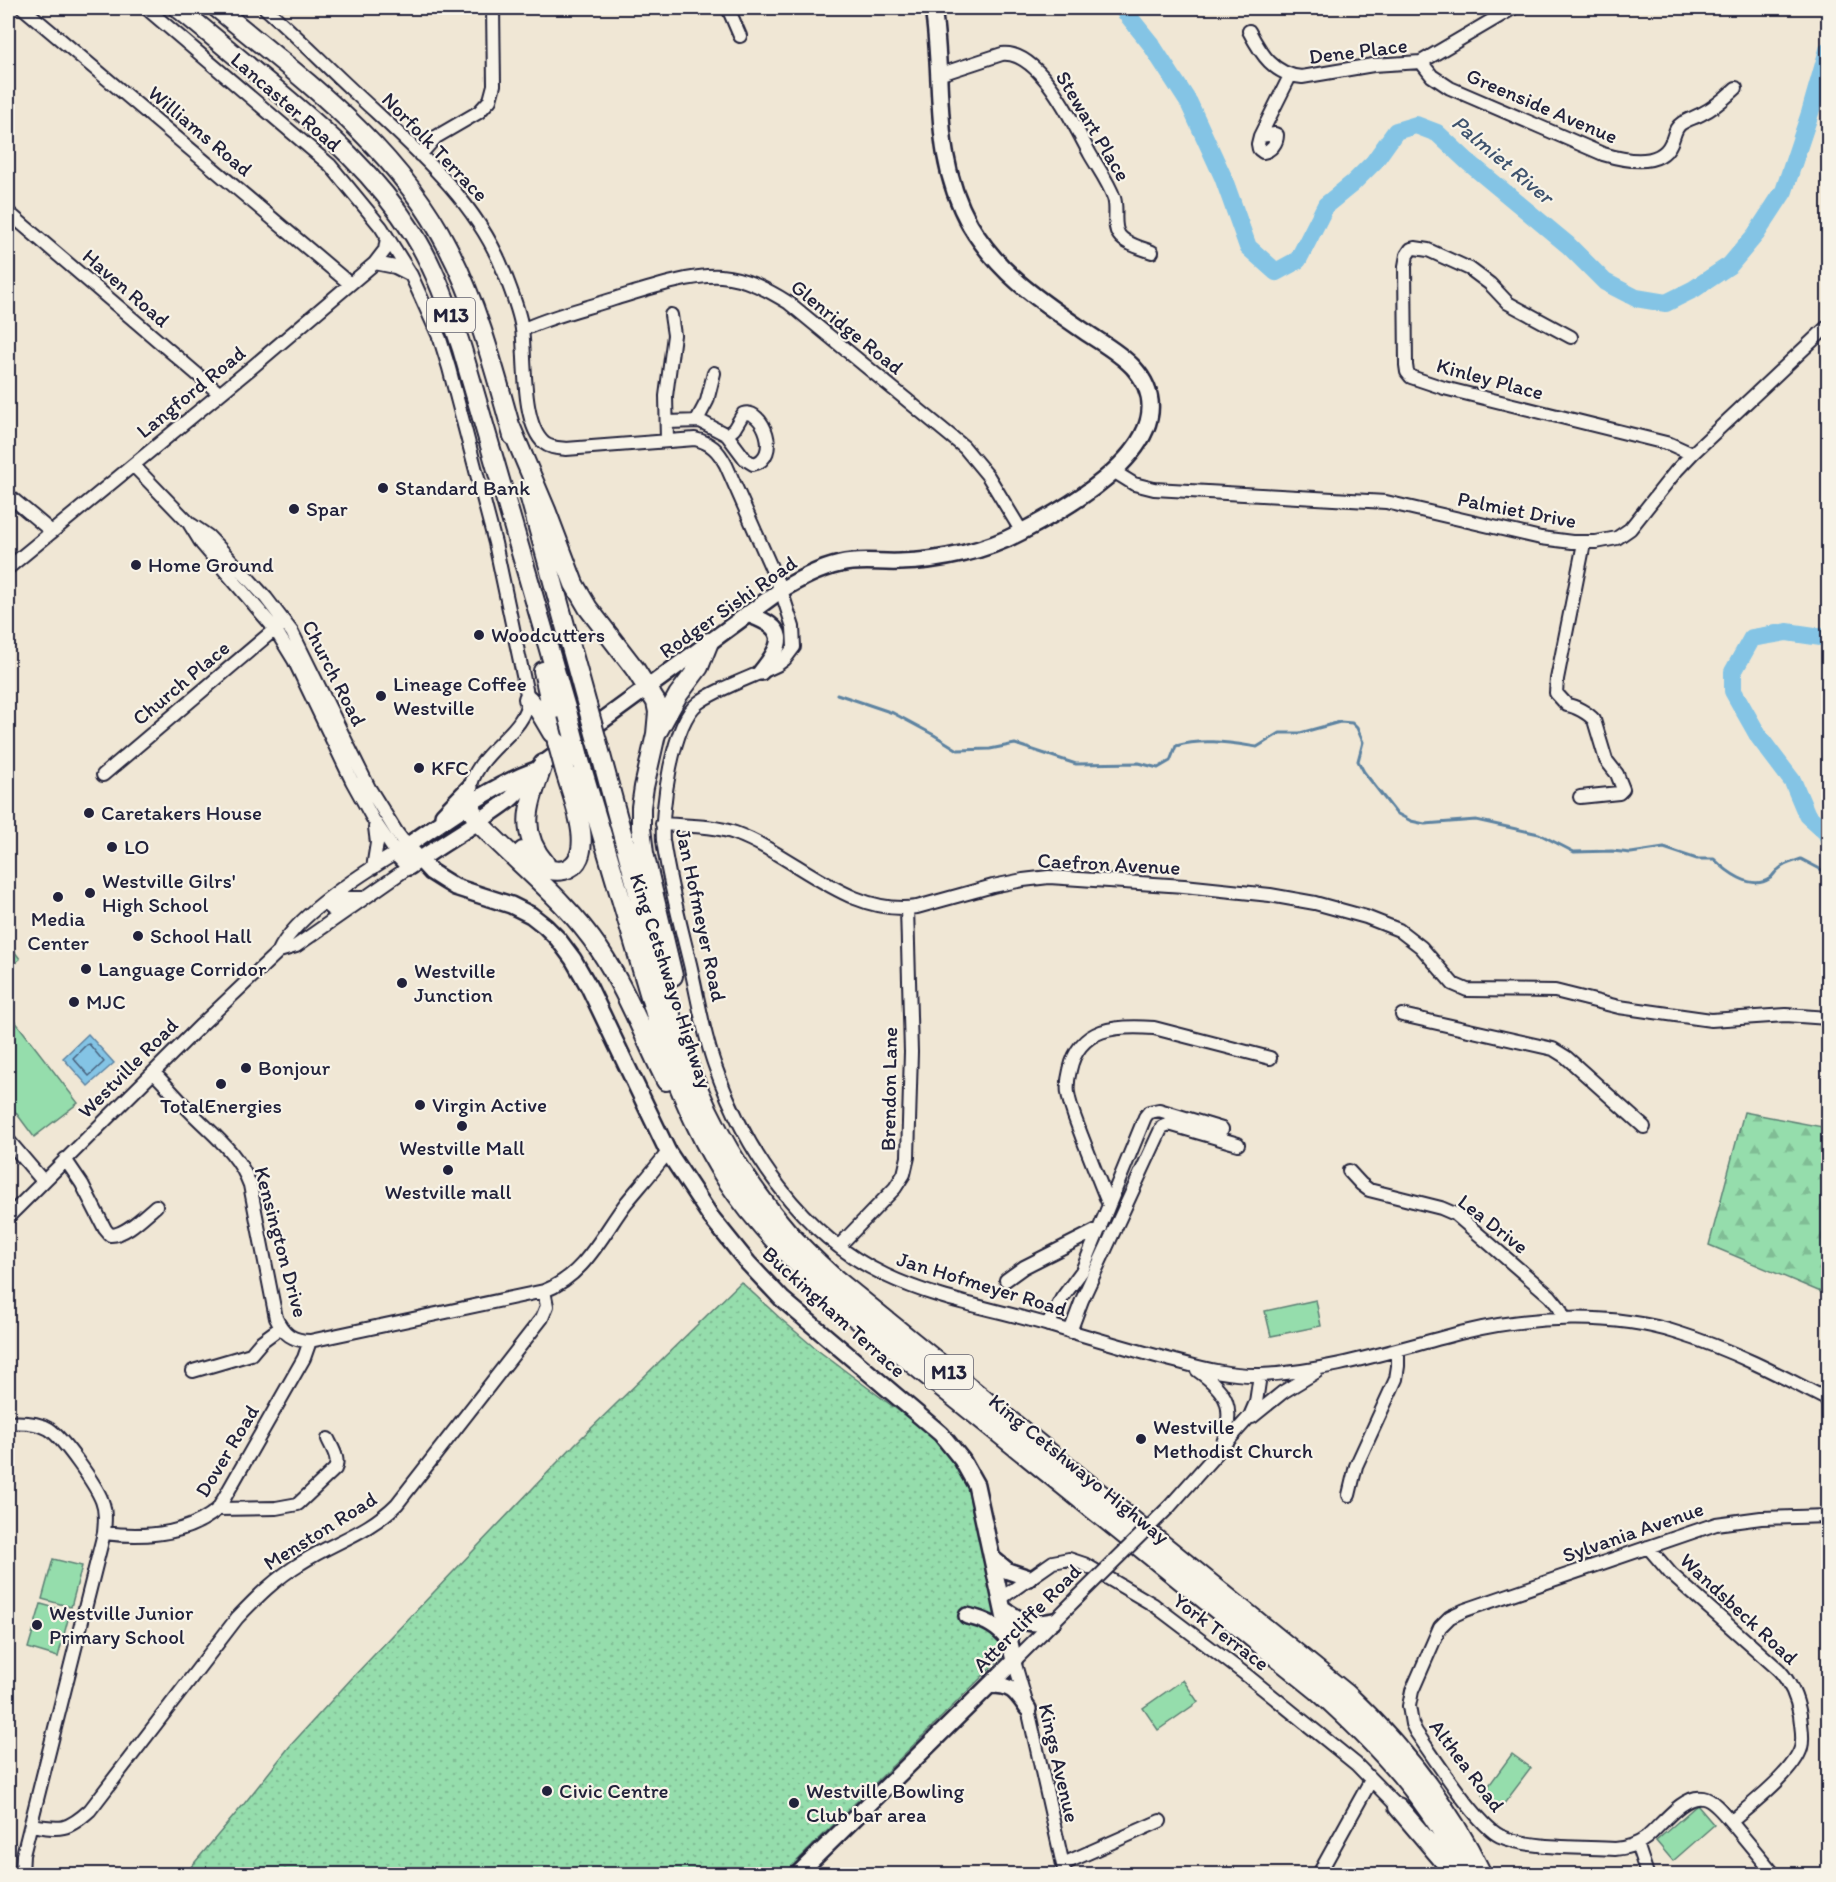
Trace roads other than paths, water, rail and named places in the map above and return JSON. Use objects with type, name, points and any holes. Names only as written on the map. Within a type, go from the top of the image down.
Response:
[{"type":"highway","name":"King Cetshwayo Highway","points":[[178,8],[321,127],[367,172],[389,198],[415,236],[445,298],[462,349],[580,761],[671,1067],[705,1143],[726,1179],[783,1250],[837,1302],[1346,1716],[1406,1781],[1439,1829],[1465,1875]]},
{"type":"highway","name":"King Cetshwayo Highway","points":[[217,8],[351,123],[384,156],[419,199],[448,247],[475,309],[510,425],[684,1057],[712,1121],[728,1151],[753,1188],[788,1232],[832,1276],[1347,1694],[1393,1740],[1435,1793],[1464,1838],[1482,1875]]},
{"type":"highway","points":[[510,425],[574,584],[588,608],[656,702],[658,712],[656,734],[641,807],[644,853],[693,1055],[710,1098],[753,1188]]},
{"type":"highway","points":[[482,819],[540,866],[552,870],[560,871],[571,867],[582,852],[581,828],[558,742],[492,452]]},
{"type":"highway","points":[[656,734],[678,694],[699,667],[709,642]]},
{"type":"highway","points":[[528,699],[539,711],[558,742]]},
{"type":"highway","points":[[539,767],[529,806],[529,836],[552,870]]},
{"type":"highway","points":[[471,797],[482,819],[571,913],[599,949],[621,988],[670,1090],[705,1143]]},
{"type":"highway","points":[[1398,1807],[1455,1875]]},
{"type":"main road","name":"Rodger Sishi Road","points":[[648,688],[781,590],[812,573],[857,561],[909,562],[947,556],[987,546],[1022,532],[1077,500],[1113,471],[1138,445],[1145,432],[1149,421],[1150,406],[1144,386],[1132,367],[1119,355],[1036,299],[1016,282],[995,261],[981,242],[961,205],[946,162],[941,130],[933,8]]},
{"type":"main road","points":[[747,615],[767,622],[778,637],[774,656],[761,672]]},
{"type":"main road","name":"Westville Road","points":[[402,850],[440,824],[471,797],[539,767],[648,688]]},
{"type":"main road","name":"Westville Road","points":[[414,863],[482,819],[523,788],[539,767]]},
{"type":"main road","name":"Church Road","points":[[402,850],[414,863]]},
{"type":"main road","name":"Buckingham Terrace","points":[[414,863],[455,887],[511,905],[531,915],[558,939],[589,987],[668,1152],[711,1217],[764,1281],[820,1332],[929,1423],[955,1450],[976,1485],[1014,1660]]},
{"type":"main road","points":[[992,1558],[1008,1572],[1029,1578]]},
{"type":"main road","points":[[1002,1604],[1025,1623],[1053,1622]]},
{"type":"main road","points":[[967,1616],[991,1623],[1010,1642]]},
{"type":"main road","name":"Attercliffe Road","points":[[798,1875],[1014,1660]]},
{"type":"main road","points":[[991,1685],[1006,1686],[1011,1689],[1028,1709]]},
{"type":"street","name":"Williams Road","points":[[23,8],[350,284]]},
{"type":"street","name":"Lancaster Road","points":[[146,8],[330,165],[381,227],[387,238]]},
{"type":"street","name":"Norfolk Terrace","points":[[265,8],[420,155],[462,201],[484,231],[504,271],[516,303],[522,330],[529,406],[540,438],[555,448],[566,449],[695,439],[715,447],[726,465],[781,590]]},
{"type":"street","points":[[420,155],[436,137],[479,112],[490,100],[494,86],[493,8]]},
{"type":"street","points":[[728,8],[740,36]]},
{"type":"street","name":"Greenside Avenue","points":[[1513,8],[1420,62],[1432,76],[1450,88],[1619,159],[1644,159],[1662,154],[1671,144],[1678,126],[1716,105],[1736,88]]},
{"type":"street","name":"Dene Place","points":[[1249,31],[1265,58],[1275,68],[1290,76],[1308,77],[1373,65],[1420,62]]},
{"type":"street","name":"Stewart Place","points":[[938,75],[1002,54],[1022,59],[1034,69],[1054,93],[1113,196],[1116,204],[1118,234],[1124,240],[1152,252]]},
{"type":"street","points":[[1260,136],[1290,76]]},
{"type":"street","name":"Haven Road","points":[[8,212],[219,393]]},
{"type":"street","name":"Langford Road","points":[[8,568],[375,263],[385,250],[387,238]]},
{"type":"street","points":[[387,238],[411,274],[440,339],[455,388],[495,543],[528,699],[522,719],[482,762],[471,797]]},
{"type":"street","name":"Kinley Place","points":[[1570,337],[1508,303],[1490,284],[1456,262],[1420,248],[1411,249],[1407,255],[1405,266],[1406,366],[1411,377],[1444,388],[1662,442],[1692,454]]},
{"type":"street","points":[[375,263],[395,267],[411,274]]},
{"type":"street","name":"Glenridge Road","points":[[522,330],[558,316],[644,290],[700,277],[731,277],[754,284],[774,293],[808,318],[964,447],[988,476],[1022,532]]},
{"type":"street","points":[[667,440],[666,396],[674,335],[670,315]]},
{"type":"street","name":"Palmiet Drive","points":[[1113,471],[1134,484],[1154,489],[1386,502],[1541,538],[1584,543],[1606,541],[1624,535],[1692,454],[1828,326]]},
{"type":"street","points":[[697,420],[707,401],[714,373]]},
{"type":"street","points":[[667,422],[697,420],[727,435]]},
{"type":"street","name":"Church Road","points":[[133,465],[189,523],[208,536],[266,598],[352,782],[373,819],[402,850]]},
{"type":"street","points":[[8,495],[52,532]]},
{"type":"street","points":[[1580,797],[1619,793],[1623,789],[1617,774],[1606,760],[1594,720],[1567,705],[1556,693],[1584,543]]},
{"type":"street","name":"Jan Hofmeyer Road","points":[[781,590],[793,627],[794,647],[785,659],[706,698],[691,710],[680,730],[666,792],[662,824],[665,857],[715,1067],[733,1109],[762,1162],[805,1217],[840,1246],[862,1262],[909,1285],[949,1299],[1048,1324],[1191,1366],[1222,1372],[1260,1375],[1325,1367],[1486,1327],[1564,1318],[1624,1322],[1677,1332],[1727,1351],[1828,1400]]},
{"type":"street","name":"Church Road","points":[[280,625],[298,643],[369,788],[397,833],[402,850]]},
{"type":"street","name":"Church Place","points":[[103,775],[280,625]]},
{"type":"street","points":[[373,819],[377,838],[373,868]]},
{"type":"street","name":"Caefron Avenue","points":[[662,824],[734,833],[860,901],[877,906],[907,908],[993,886],[1037,878],[1184,886],[1270,895],[1315,903],[1385,924],[1407,935],[1421,947],[1453,984],[1467,990],[1555,991],[1619,1007],[1711,1020],[1797,1015],[1828,1018]]},
{"type":"street","name":"Westville Road","points":[[8,1217],[201,1025],[279,951],[285,939],[324,903],[402,850]]},
{"type":"street","name":"Westville Road","points":[[279,951],[296,946],[414,863]]},
{"type":"street","points":[[324,903],[331,909],[347,897],[364,898]]},
{"type":"street","name":"Brendon Lane","points":[[840,1246],[895,1188],[906,1169],[911,1052],[907,908]]},
{"type":"street","points":[[1402,1015],[1553,1049],[1566,1057],[1644,1127]]},
{"type":"street","points":[[1109,1205],[1074,1117],[1068,1095],[1071,1063],[1083,1043],[1108,1029],[1135,1026],[1154,1028],[1270,1058]]},
{"type":"street","name":"Kensington Drive","points":[[154,1072],[187,1109],[223,1143],[242,1166],[250,1185],[276,1318],[291,1338],[310,1341],[544,1291]]},
{"type":"street","points":[[1048,1324],[1062,1298],[1082,1271],[1149,1112],[1159,1110],[1222,1129]]},
{"type":"street","points":[[1070,1332],[1082,1300],[1162,1127],[1169,1124],[1238,1144]]},
{"type":"street","points":[[8,1140],[43,1181]]},
{"type":"street","points":[[544,1291],[560,1284],[578,1269],[668,1152]]},
{"type":"street","points":[[65,1159],[82,1184],[110,1235],[123,1232],[156,1206]]},
{"type":"street","name":"Lea Drive","points":[[1349,1171],[1360,1184],[1369,1190],[1441,1208],[1455,1214],[1550,1296],[1564,1318]]},
{"type":"street","points":[[1006,1280],[1024,1267],[1101,1228]]},
{"type":"street","name":"Menston Road","points":[[31,1825],[62,1828],[76,1822],[90,1810],[237,1618],[271,1584],[296,1566],[369,1528],[397,1504],[542,1318],[547,1306],[544,1291]]},
{"type":"street","points":[[193,1371],[250,1354],[262,1341],[281,1327]]},
{"type":"street","name":"Dover Road","points":[[104,1533],[148,1536],[170,1532],[195,1524],[218,1509],[304,1358],[310,1341]]},
{"type":"street","points":[[1349,1495],[1356,1466],[1396,1379],[1398,1350]]},
{"type":"street","points":[[1191,1366],[1213,1381],[1229,1405],[1229,1422],[1221,1450]]},
{"type":"street","points":[[1245,1423],[1283,1392],[1325,1367]]},
{"type":"street","name":"Attercliffe Road","points":[[1014,1660],[1169,1507],[1245,1423],[1256,1402],[1260,1375]]},
{"type":"street","points":[[8,1423],[31,1422],[49,1429],[61,1440],[96,1489],[103,1501],[106,1514],[104,1533],[23,1855],[22,1875]]},
{"type":"street","points":[[218,1509],[276,1508],[298,1504],[335,1469],[336,1456],[328,1439]]},
{"type":"street","name":"Sylvania Avenue","points":[[1456,1614],[1716,1524],[1761,1518],[1828,1516]]},
{"type":"street","name":"Wandsbeck Road","points":[[1648,1547],[1671,1574],[1779,1670],[1791,1686],[1795,1696],[1802,1727],[1798,1756],[1786,1771],[1731,1822]]},
{"type":"street","name":"York Terrace","points":[[1002,1604],[1029,1578],[1053,1562],[1069,1559],[1084,1564],[1171,1617],[1245,1674],[1338,1749],[1398,1807]]},
{"type":"street","name":"Althea Road","points":[[1456,1614],[1445,1621],[1437,1633],[1412,1691],[1409,1706],[1412,1724],[1483,1823],[1500,1836],[1537,1844],[1615,1849],[1637,1844],[1647,1838],[1681,1806],[1694,1799],[1704,1798],[1731,1822]]},
{"type":"street","name":"Kings Avenue","points":[[1014,1660],[1028,1709],[1064,1869]]},
{"type":"street","points":[[1320,1872],[1371,1780]]},
{"type":"street","points":[[1064,1869],[1160,1821]]},
{"type":"street","points":[[1731,1822],[1774,1875]]},
{"type":"street","points":[[1637,1844],[1647,1875]]},
{"type":"water","points":[[88,1034],[114,1063],[88,1086],[63,1058]]},
{"type":"waterway","name":"Palmiet River","points":[[1122,8],[1150,43],[1189,103],[1223,177],[1248,247],[1276,272],[1298,260],[1326,205],[1374,162],[1396,131],[1416,125],[1437,133],[1568,245],[1605,282],[1636,298],[1666,303],[1694,289],[1730,265],[1756,234],[1784,191],[1828,50]]},
{"type":"waterway","name":"Palmiet River","points":[[1828,638],[1787,632],[1752,638],[1733,672],[1733,691],[1759,737],[1793,782],[1807,815],[1827,833],[1828,837]]},
{"type":"waterway","points":[[837,694],[893,713],[958,750],[990,749],[1015,744],[1076,764],[1139,763],[1158,768],[1170,761],[1176,746],[1196,742],[1216,742],[1257,747],[1280,733],[1300,733],[1340,722],[1352,723],[1357,728],[1363,742],[1358,761],[1364,772],[1396,813],[1411,821],[1425,824],[1476,820],[1539,834],[1574,852],[1631,853],[1664,848],[1697,859],[1714,859],[1732,874],[1754,883],[1769,879],[1784,865],[1801,859],[1828,875]]},
{"type":"place","name":"Standard Bank","points":[[383,488]]},
{"type":"place","name":"Spar","points":[[294,509]]},
{"type":"place","name":"Home Ground","points":[[136,565]]},
{"type":"place","name":"Woodcutters","points":[[479,635]]},
{"type":"place","name":"Lineage Coffee Westville","points":[[381,696]]},
{"type":"place","name":"KFC","points":[[419,768]]},
{"type":"place","name":"Caretakers House","points":[[89,813]]},
{"type":"place","name":"LO","points":[[112,847]]},
{"type":"place","name":"Westville Gilrs' High School","points":[[90,893]]},
{"type":"place","name":"Media Center","points":[[58,897]]},
{"type":"place","name":"School Hall","points":[[138,936]]},
{"type":"place","name":"Language Corridor","points":[[86,969]]},
{"type":"place","name":"Westville Junction","points":[[402,983]]},
{"type":"place","name":"MJC","points":[[74,1002]]},
{"type":"place","name":"Bonjour","points":[[246,1068]]},
{"type":"place","name":"TotalEnergies","points":[[221,1084]]},
{"type":"place","name":"Virgin Active","points":[[420,1105]]},
{"type":"place","name":"Westville Mall","points":[[462,1126]]},
{"type":"place","name":"Westville mall","points":[[448,1170]]},
{"type":"place","name":"Westville Methodist Church","points":[[1141,1439]]},
{"type":"place","name":"Westville Junior Primary School","points":[[37,1625]]},
{"type":"place","name":"Civic Centre","points":[[547,1791]]},
{"type":"place","name":"Westville Bowling Club bar area","points":[[794,1803]]}]
